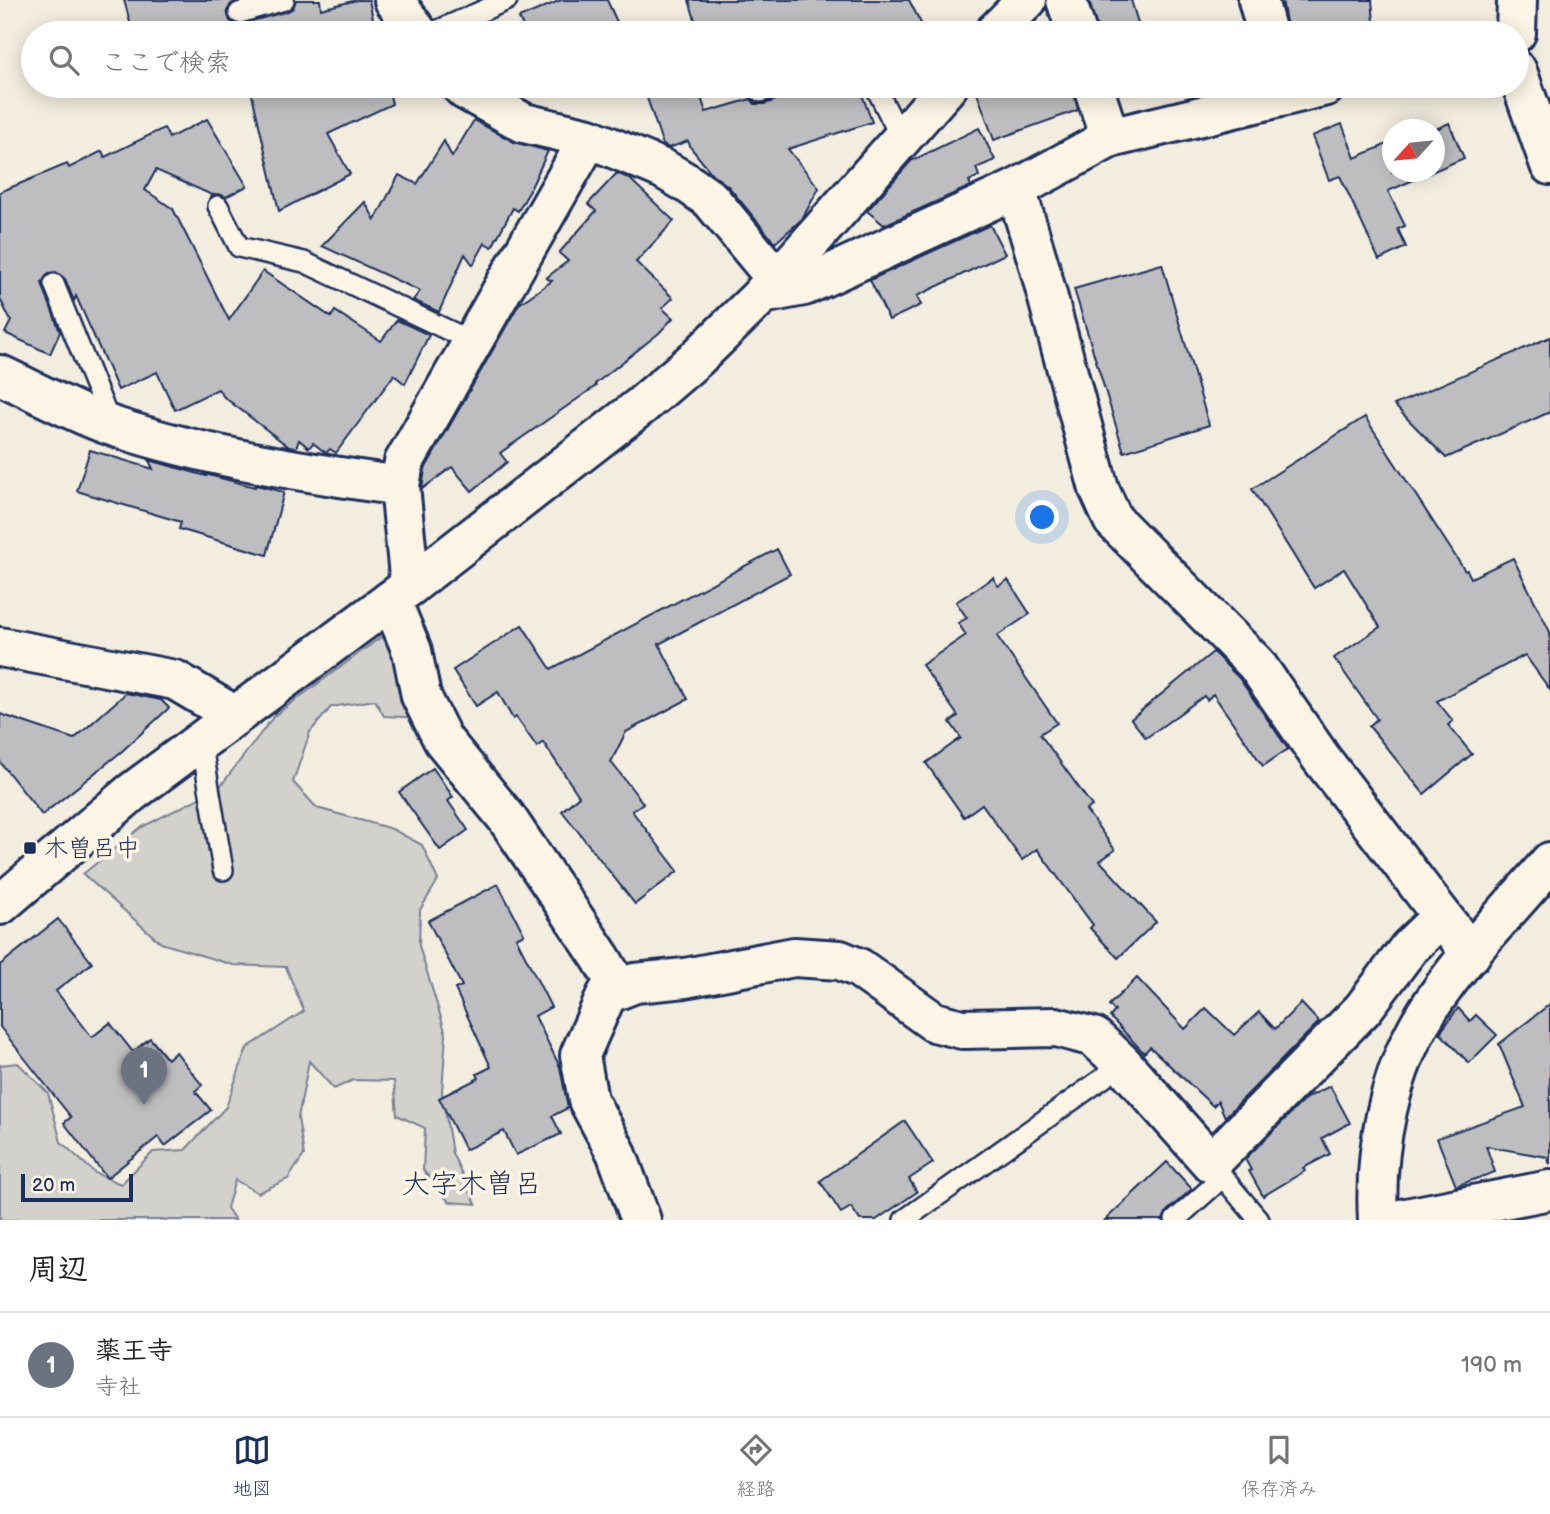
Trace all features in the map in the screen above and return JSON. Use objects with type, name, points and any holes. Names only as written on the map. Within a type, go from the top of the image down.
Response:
[{"type":"street","points":[[394,0],[409,21]]},
{"type":"street","points":[[1006,21],[1027,0]]},
{"type":"street","points":[[1066,0],[1073,21]]},
{"type":"street","points":[[1258,0],[1264,21]]},
{"type":"street","points":[[1516,21],[1517,0]]},
{"type":"street","points":[[479,98],[524,123],[589,138],[663,169],[687,183],[711,200],[770,287]]},
{"type":"street","points":[[0,905],[131,793],[401,593],[641,406],[697,358],[770,287],[936,98]]},
{"type":"street","points":[[1097,98],[1110,138]]},
{"type":"street","points":[[770,287],[804,286],[1016,189],[1110,138],[1253,98]]},
{"type":"street","points":[[1526,98],[1550,165]]},
{"type":"street","points":[[589,138],[404,462],[400,486],[401,593],[421,696],[443,740],[506,817],[619,989]]},
{"type":"street","points":[[1016,189],[1099,489],[1113,520],[1256,664],[1321,758],[1471,954]]},
{"type":"street","points":[[0,375],[111,425],[215,455],[400,486]]},
{"type":"street","points":[[0,647],[175,680],[234,715]]},
{"type":"street","points":[[1378,1220],[1379,1159],[1388,1110],[1402,1059],[1428,1011],[1471,954],[1550,862]]},
{"type":"street","points":[[641,1220],[615,1152],[588,1100],[580,1055],[607,994],[619,989],[635,983],[685,978],[794,957],[840,960],[859,968],[934,1022],[962,1029],[1056,1027],[1094,1037],[1123,1064],[1217,1170],[1363,1009],[1409,948],[1441,917]]},
{"type":"street","points":[[1396,1220],[1550,1190]]},
{"type":"lane","points":[[239,13],[284,0]]},
{"type":"lane","points":[[459,21],[507,0]]},
{"type":"lane","points":[[881,98],[901,138]]},
{"type":"lane","points":[[218,206],[239,247],[304,262],[473,342]]},
{"type":"lane","points":[[54,284],[111,425]]},
{"type":"lane","points":[[201,740],[223,870]]},
{"type":"lane","points":[[904,1220],[1123,1064]]},
{"type":"lane","points":[[1175,1220],[1217,1170],[1259,1220]]},
{"type":"shaded area","points":[[381,637],[395,644],[422,718],[384,716],[375,700],[331,707],[310,732],[293,782],[317,808],[392,829],[422,845],[438,880],[420,910],[419,946],[446,1034],[442,1092],[452,1153],[476,1204],[449,1202],[423,1170],[425,1128],[397,1115],[394,1081],[353,1080],[334,1089],[309,1061],[298,1118],[304,1155],[288,1179],[258,1193],[235,1180],[227,1208],[235,1220],[0,1220],[0,1065],[18,1063],[48,1093],[61,1142],[95,1173],[121,1184],[153,1152],[185,1150],[226,1107],[247,1048],[304,1011],[286,967],[233,965],[161,943],[83,874],[140,828],[219,788],[274,716]]},
{"type":"building","points":[[124,0],[240,0],[231,4],[227,11],[230,21],[130,21]]},
{"type":"building","points":[[296,0],[320,0],[321,9],[357,0],[369,0],[373,21],[252,21],[288,11],[293,8]]},
{"type":"building","points":[[561,0],[607,0],[617,21],[520,21],[519,18]]},
{"type":"building","points":[[689,0],[909,0],[920,21],[695,21]]},
{"type":"building","points":[[1089,0],[1131,0],[1137,21],[1095,21]]},
{"type":"building","points":[[1282,0],[1372,0],[1374,21],[1286,21]]},
{"type":"building","points":[[253,98],[391,98],[392,104],[328,134],[350,174],[279,211]]},
{"type":"building","points":[[647,98],[701,98],[706,112],[751,99],[755,104],[765,104],[781,98],[863,98],[872,122],[788,149],[819,188],[802,219],[775,243],[728,186],[712,174],[688,141],[669,148],[663,145]]},
{"type":"building","points":[[979,98],[1075,98],[1078,110],[994,140]]},
{"type":"building","points":[[207,119],[247,186],[226,197],[212,195],[156,170],[145,190],[173,209],[229,320],[263,271],[331,317],[335,311],[381,341],[397,320],[429,335],[405,384],[394,375],[336,453],[330,449],[326,453],[313,443],[309,448],[299,440],[296,448],[289,447],[224,397],[218,389],[175,410],[157,372],[118,390],[76,296],[74,301],[65,279],[56,272],[49,273],[42,283],[60,332],[50,354],[5,333],[11,321],[0,299],[0,192],[67,164],[69,168],[102,151],[105,157],[164,128],[169,138]]},
{"type":"building","points":[[474,120],[514,142],[548,151],[518,211],[513,208],[492,247],[485,243],[473,265],[465,254],[439,312],[413,300],[420,291],[322,246],[365,202],[375,220],[399,175],[417,184],[444,141],[452,157]]},
{"type":"building","points":[[1449,123],[1464,158],[1445,166],[1445,125]]},
{"type":"building","points":[[1342,124],[1355,158],[1382,146],[1382,182],[1409,182],[1388,191],[1405,226],[1398,229],[1406,247],[1379,260],[1340,176],[1329,180],[1312,136]]},
{"type":"building","points":[[979,128],[995,160],[976,168],[979,176],[969,181],[971,186],[884,225],[867,211],[911,161]]},
{"type":"building","points":[[617,173],[630,179],[674,221],[636,262],[673,298],[662,308],[673,318],[659,333],[595,384],[596,386],[500,453],[507,462],[472,491],[452,467],[422,489],[425,469],[519,304],[552,281],[546,278],[568,261],[559,253],[596,211],[588,204]]},
{"type":"building","points":[[990,225],[1005,254],[917,296],[921,305],[889,320],[870,280]]},
{"type":"building","points":[[1162,264],[1209,425],[1124,452],[1074,289]]},
{"type":"building","points":[[1550,337],[1550,412],[1446,458],[1394,405]]},
{"type":"building","points":[[1365,417],[1471,578],[1513,558],[1550,632],[1550,690],[1525,655],[1437,701],[1453,721],[1448,725],[1472,754],[1424,794],[1369,726],[1377,719],[1334,658],[1380,627],[1344,569],[1314,588],[1252,489]]},
{"type":"building","points":[[90,450],[153,469],[149,460],[206,476],[205,474],[284,492],[267,555],[179,529],[181,522],[77,491]]},
{"type":"building","points":[[777,549],[790,574],[659,644],[688,699],[626,732],[611,762],[643,803],[632,811],[678,871],[635,904],[562,811],[579,796],[543,742],[537,747],[516,717],[513,719],[498,692],[476,706],[453,670],[522,625],[551,669]]},
{"type":"building","points":[[993,578],[998,586],[1008,580],[1030,614],[997,636],[1057,723],[1040,734],[1092,806],[1086,810],[1115,850],[1100,861],[1156,922],[1118,958],[1090,928],[1093,925],[1037,849],[1022,860],[982,804],[964,817],[926,763],[961,738],[950,722],[958,716],[922,665],[966,635],[958,623],[967,618],[956,602]]},
{"type":"building","points":[[1213,652],[1239,678],[1288,749],[1263,766],[1213,694],[1207,700],[1204,696],[1146,738],[1131,719]]},
{"type":"building","points":[[126,693],[161,700],[169,708],[121,752],[42,815],[0,762],[0,714],[74,739]]},
{"type":"building","points":[[433,768],[453,797],[448,801],[468,830],[440,850],[399,792]]},
{"type":"building","points":[[498,884],[524,934],[516,938],[551,1007],[535,1016],[560,1067],[568,1108],[552,1116],[561,1134],[516,1155],[504,1131],[465,1150],[439,1098],[479,1078],[477,1074],[491,1067],[455,989],[462,986],[428,921]]},
{"type":"building","points":[[58,919],[92,963],[56,991],[92,1037],[110,1023],[133,1052],[150,1038],[167,1059],[176,1052],[202,1085],[195,1091],[211,1110],[165,1146],[158,1137],[107,1178],[64,1123],[71,1117],[0,1027],[0,965]]},
{"type":"building","points":[[1137,978],[1185,1029],[1206,1008],[1234,1035],[1259,1012],[1275,1029],[1301,1003],[1319,1022],[1225,1117],[1218,1101],[1213,1106],[1150,1047],[1144,1053],[1110,1017],[1115,1011],[1109,1005]]},
{"type":"building","points":[[1550,1004],[1550,1164],[1547,1157],[1486,1146],[1495,1172],[1456,1186],[1437,1138],[1525,1107],[1499,1044]]},
{"type":"building","points":[[1458,1008],[1470,1021],[1476,1015],[1497,1035],[1469,1063],[1440,1033]]},
{"type":"building","points":[[1330,1086],[1350,1123],[1322,1138],[1330,1154],[1303,1168],[1305,1171],[1263,1196],[1245,1159],[1306,1098]]},
{"type":"building","points":[[905,1121],[933,1163],[909,1179],[917,1192],[876,1220],[860,1220],[851,1207],[841,1213],[820,1181]]},
{"type":"building","points":[[1167,1162],[1192,1189],[1167,1211],[1163,1220],[1105,1220]]},
{"type":"place","name":"木曽呂中","points":[[30,848]]},
{"type":"place","name":"薬王寺","points":[[144,1105]]},
{"type":"district","name":"大字木曽呂","points":[[472,1184]]}]
